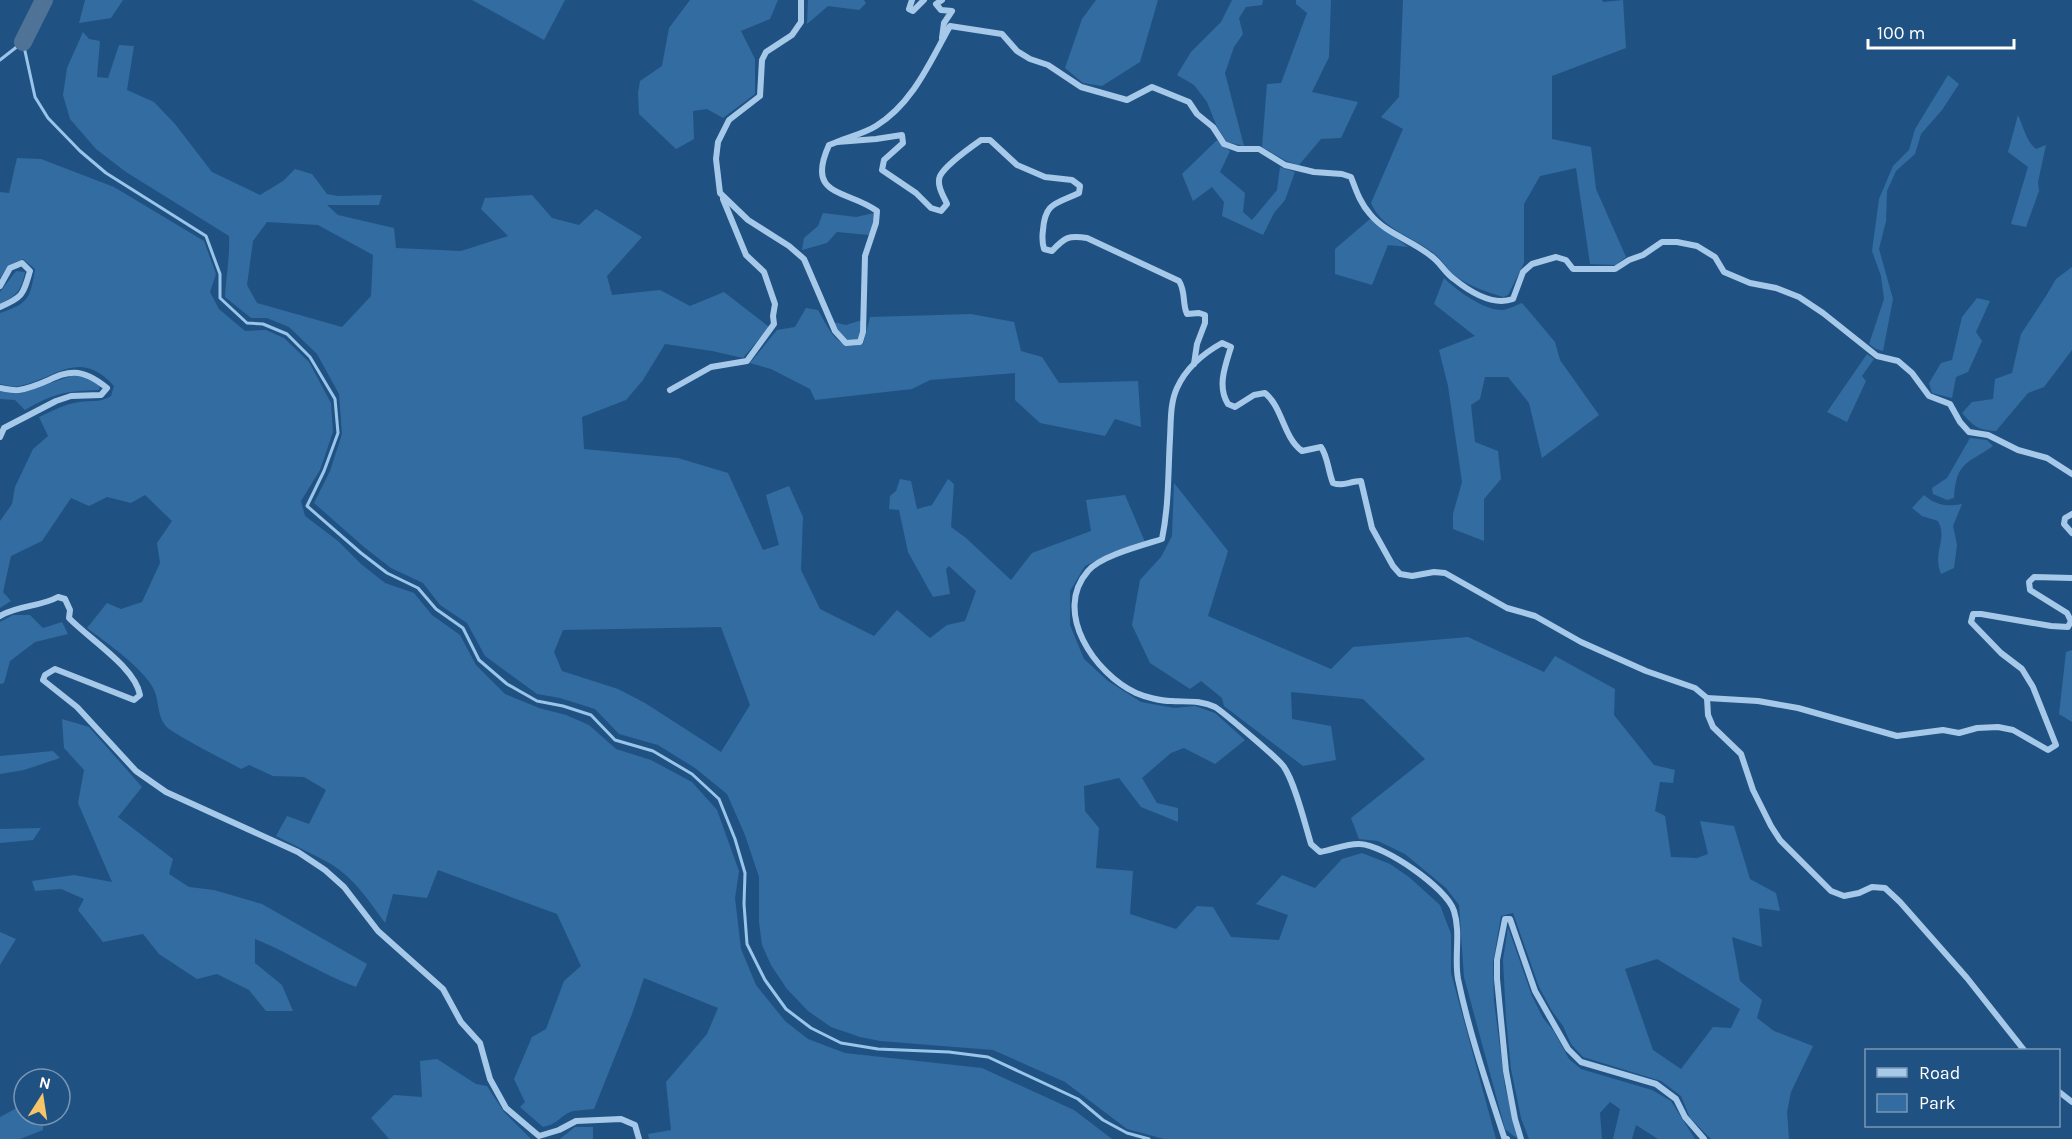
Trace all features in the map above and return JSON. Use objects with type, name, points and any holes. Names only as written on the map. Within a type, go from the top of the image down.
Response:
[{"type":"street","points":[[670,390],[711,367],[747,361],[774,324],[775,304],[764,272],[746,255],[720,192],[716,159],[718,142],[729,120],[760,96],[762,60],[766,52],[792,35],[801,22],[801,0]]},
{"type":"street","points":[[912,0],[909,9],[913,11],[924,0]]},
{"type":"street","points":[[941,42],[944,23],[952,11],[941,10],[936,4],[942,0]]},
{"type":"street","points":[[720,192],[748,220],[789,246],[804,259],[835,331],[846,343],[860,342],[863,332],[865,256],[876,223],[877,212],[866,204],[837,193],[826,185],[821,173],[829,146],[875,127],[897,108],[926,72],[950,26],[1002,34],[1017,51],[1030,59],[1048,65],[1081,87],[1127,100],[1152,87],[1189,102],[1197,114],[1213,127],[1224,144],[1238,149],[1259,149],[1285,165],[1351,177],[1358,196],[1370,215],[1391,232],[1431,255],[1453,279],[1479,295],[1502,303],[1513,299],[1523,272],[1532,264],[1556,257],[1566,260],[1573,269],[1615,269],[1643,255],[1662,242],[1697,246],[1715,257],[1724,272],[1750,283],[1776,288],[1799,297],[1877,356],[1898,361],[1912,374],[1929,396],[1950,404],[1960,422],[1969,432],[1988,435],[2018,450],[2047,458],[2072,474]]},
{"type":"street","points":[[837,142],[902,135],[903,143],[884,160],[882,170],[916,193],[931,208],[941,211],[947,204],[939,185],[940,176],[957,158],[981,140],[990,140],[1017,165],[1045,177],[1072,180],[1080,186],[1079,193],[1052,206],[1044,214],[1041,241],[1044,249],[1052,251],[1061,241],[1073,236],[1087,238],[1179,281],[1184,289],[1185,308],[1188,314],[1204,315],[1205,323],[1193,364]]},
{"type":"street","points":[[0,286],[10,268],[21,263],[30,271],[17,301],[0,307]]},
{"type":"street","points":[[1507,1139],[1504,1137],[1489,1090],[1458,977],[1454,910],[1443,892],[1400,860],[1376,846],[1358,844],[1320,852],[1311,844],[1284,766],[1215,708],[1193,700],[1169,701],[1136,693],[1105,672],[1084,645],[1074,618],[1076,591],[1088,570],[1126,550],[1162,539],[1167,511],[1172,404],[1178,386],[1193,364],[1222,343],[1231,347],[1222,382],[1224,397],[1228,404],[1235,406],[1254,395],[1265,393],[1272,399],[1282,423],[1297,447],[1302,451],[1321,447],[1325,453],[1328,472],[1333,483],[1340,486],[1361,481],[1372,528],[1393,566],[1400,574],[1412,576],[1434,572],[1445,573],[1507,608],[1535,616],[1592,647],[1646,671],[1695,688],[1707,699],[1758,701],[1798,708],[1898,735],[1943,730],[1959,733],[1977,728],[1998,727],[2013,730],[2048,750],[2056,745],[2033,687],[2022,669],[2001,653],[1971,622],[1973,614],[1981,614],[2068,627],[2071,621],[2067,613],[2030,590],[2029,582],[2034,577],[2072,578]]},
{"type":"street","points":[[0,388],[17,390],[58,375],[77,372],[94,377],[107,388],[101,395],[71,396],[56,401],[4,428],[0,437]]},
{"type":"street","points":[[2072,514],[2065,518],[2064,524],[2072,533]]},
{"type":"street","points":[[0,616],[58,597],[65,599],[69,609],[69,618],[80,630],[112,655],[138,686],[140,695],[134,700],[55,669],[45,675],[43,680],[77,707],[136,771],[166,792],[298,852],[338,881],[378,931],[443,990],[460,1022],[480,1043],[490,1079],[506,1108],[539,1138],[576,1121],[621,1119],[635,1125],[639,1139]]},
{"type":"street","points":[[1707,699],[1708,715],[1713,727],[1741,754],[1753,790],[1780,840],[1831,891],[1844,896],[1872,887],[1885,888],[1967,978],[2023,1049]]},
{"type":"street","points":[[1521,1139],[1506,1071],[1497,979],[1497,960],[1504,919],[1510,919],[1535,991],[1568,1049],[1581,1062],[1656,1084],[1676,1099],[1685,1117],[1704,1139]]},
{"type":"green space","points":[[85,0],[123,0],[111,18],[79,23]]},
{"type":"green space","points":[[472,0],[565,0],[544,40]]},
{"type":"green space","points":[[690,0],[778,0],[770,19],[741,31],[755,59],[755,94],[723,118],[707,109],[693,111],[694,139],[676,149],[639,114],[638,93],[640,81],[662,66],[669,28]]},
{"type":"green space","points":[[808,0],[864,0],[866,3],[859,10],[828,6],[807,24]]},
{"type":"green space","points":[[1096,0],[1158,0],[1140,62],[1102,86],[1083,83],[1065,68],[1082,19]]},
{"type":"green space","points":[[1232,0],[1263,0],[1262,5],[1246,7],[1239,18],[1243,34],[1234,47],[1225,73],[1244,146],[1227,142],[1217,127],[1207,102],[1194,85],[1177,75],[1191,52],[1221,22]]},
{"type":"green space","points":[[1296,0],[1331,0],[1329,57],[1312,92],[1358,102],[1341,138],[1321,139],[1299,165],[1286,161],[1262,147],[1267,84],[1281,83],[1307,13],[1296,4]]},
{"type":"green space","points":[[1403,0],[1602,0],[1603,2],[1623,0],[1626,48],[1552,76],[1552,139],[1591,147],[1596,189],[1626,257],[1616,265],[1590,264],[1576,168],[1540,176],[1524,204],[1524,263],[1508,295],[1503,297],[1472,286],[1455,276],[1436,255],[1391,227],[1376,212],[1371,203],[1403,129],[1381,117],[1399,97]]},
{"type":"green space","points":[[83,32],[89,39],[100,41],[97,77],[108,78],[119,45],[134,46],[127,90],[154,102],[175,124],[212,172],[260,195],[283,181],[295,169],[312,174],[327,194],[382,195],[379,205],[327,205],[338,215],[394,228],[396,248],[461,251],[508,236],[481,209],[485,198],[532,195],[552,218],[579,225],[596,209],[642,237],[607,276],[612,295],[660,290],[690,306],[724,292],[769,327],[743,358],[665,344],[643,380],[626,400],[582,417],[584,449],[678,458],[728,473],[763,550],[779,545],[766,495],[789,486],[803,517],[801,570],[820,609],[874,636],[897,610],[930,638],[947,625],[965,621],[976,591],[949,566],[946,569],[950,594],[933,597],[908,552],[899,510],[889,509],[890,496],[896,491],[900,479],[911,481],[917,509],[932,505],[948,479],[954,484],[951,527],[1011,580],[1032,553],[1091,531],[1086,500],[1125,495],[1145,542],[1122,549],[1085,566],[1070,591],[1070,625],[1084,659],[1108,681],[1141,702],[1174,708],[1195,706],[1215,713],[1245,740],[1215,764],[1184,748],[1171,753],[1142,778],[1157,803],[1178,808],[1178,822],[1141,807],[1119,778],[1084,786],[1085,811],[1099,828],[1096,868],[1133,871],[1130,914],[1176,929],[1197,906],[1213,907],[1231,937],[1279,940],[1288,915],[1256,904],[1282,875],[1315,888],[1342,859],[1362,853],[1390,864],[1409,877],[1440,905],[1451,934],[1451,973],[1496,1139],[1164,1139],[1127,1129],[1065,1082],[993,1050],[880,1041],[860,1037],[831,1027],[808,1011],[787,989],[771,965],[762,945],[759,922],[759,877],[745,835],[727,794],[695,768],[658,745],[619,734],[595,709],[560,698],[537,694],[485,656],[467,623],[440,605],[423,583],[391,568],[314,503],[330,471],[342,434],[339,394],[317,354],[289,327],[267,318],[251,318],[225,297],[229,236],[126,172],[96,149],[70,119],[63,95],[67,68]],"holes":[[[267,222],[318,225],[373,255],[371,296],[342,327],[257,303],[247,285],[253,241]],[[721,627],[750,705],[721,752],[645,703],[618,689],[562,671],[554,652],[563,630]]]},
{"type":"green space","points":[[1948,75],[1959,84],[1942,110],[1921,134],[1915,154],[1896,171],[1887,191],[1886,221],[1879,249],[1893,299],[1883,351],[1869,344],[1884,299],[1881,276],[1872,251],[1879,199],[1893,166],[1909,150],[1915,129]]},
{"type":"green space","points":[[2018,115],[2027,138],[2033,146],[2036,149],[2046,145],[2038,182],[2039,191],[2026,227],[2011,224],[2028,167],[2008,152]]},
{"type":"green space","points":[[1217,140],[1230,151],[1220,172],[1245,193],[1243,212],[1252,220],[1277,190],[1280,167],[1295,172],[1285,200],[1274,213],[1263,235],[1222,216],[1224,202],[1212,187],[1193,201],[1182,174]]},
{"type":"green space","points":[[17,158],[41,159],[114,187],[204,241],[216,274],[210,292],[219,309],[245,331],[266,330],[284,338],[309,362],[331,403],[333,432],[320,470],[301,501],[305,516],[338,541],[361,564],[385,583],[414,593],[432,615],[460,635],[476,665],[505,694],[589,725],[616,749],[651,760],[692,782],[717,810],[739,871],[735,898],[741,949],[756,985],[785,1021],[808,1039],[845,1053],[982,1068],[1074,1110],[1112,1139],[649,1139],[648,1134],[671,1130],[666,1082],[707,1034],[718,1008],[644,978],[594,1109],[573,1111],[553,1124],[543,1127],[520,1107],[525,1102],[514,1079],[532,1037],[546,1029],[564,981],[581,966],[557,914],[438,870],[427,898],[393,894],[385,923],[347,876],[324,860],[276,836],[287,816],[309,824],[326,790],[304,777],[273,776],[249,765],[241,769],[188,741],[165,725],[160,716],[152,686],[146,678],[122,655],[87,628],[107,603],[121,609],[142,602],[160,563],[157,543],[172,521],[145,495],[131,503],[107,497],[89,506],[71,498],[42,541],[11,556],[3,592],[11,601],[0,608],[0,521],[12,504],[15,487],[33,449],[48,436],[39,417],[69,404],[107,398],[111,396],[114,386],[90,369],[78,367],[17,387],[0,384],[0,313],[17,306],[26,298],[32,287],[35,269],[23,259],[9,265],[0,278],[0,192],[9,193]]},
{"type":"green space","points":[[823,213],[856,217],[874,213],[874,223],[869,235],[837,232],[827,243],[802,250],[804,238],[818,226]]},
{"type":"green space","points":[[1370,219],[1408,247],[1388,245],[1372,285],[1335,274],[1335,249]]},
{"type":"green space","points":[[2072,267],[2072,350],[2044,387],[2028,393],[1996,431],[1984,430],[1976,426],[1962,413],[1972,402],[1993,399],[1995,379],[2012,373],[2021,334],[2056,279]]},
{"type":"green space","points":[[16,271],[25,272],[22,284],[11,298],[0,304],[0,292]]},
{"type":"green space","points":[[1444,278],[1456,289],[1488,307],[1503,310],[1522,303],[1555,342],[1560,360],[1599,415],[1542,458],[1529,403],[1508,377],[1485,377],[1480,399],[1471,405],[1475,442],[1498,451],[1501,479],[1484,499],[1484,541],[1453,529],[1453,514],[1462,482],[1448,386],[1439,350],[1475,336],[1434,304]]},
{"type":"green space","points":[[1977,298],[1990,301],[1976,332],[1982,341],[1968,372],[1956,377],[1952,398],[1932,393],[1929,383],[1941,363],[1952,360],[1962,317]]},
{"type":"green space","points":[[806,308],[818,310],[835,337],[847,345],[854,346],[863,344],[870,317],[971,314],[1014,322],[1021,351],[1042,357],[1059,383],[1138,381],[1141,427],[1115,419],[1105,436],[1040,423],[1015,400],[1015,373],[930,380],[912,389],[815,400],[810,389],[771,369],[750,363],[777,330],[795,327]]},
{"type":"green space","points":[[862,320],[859,340],[847,341],[833,322],[846,325]]},
{"type":"green space","points":[[1867,354],[1874,359],[1862,376],[1866,381],[1847,422],[1827,412]]},
{"type":"green space","points":[[77,374],[92,379],[100,385],[99,390],[60,394],[25,410],[15,400],[0,399],[0,391],[18,394]]},
{"type":"green space","points":[[1970,438],[1987,440],[1993,446],[1960,470],[1954,498],[1947,500],[1933,494],[1932,488],[1947,478]]},
{"type":"green space","points":[[1174,483],[1228,551],[1208,616],[1331,669],[1353,647],[1468,637],[1544,672],[1555,656],[1615,689],[1614,715],[1654,765],[1675,770],[1673,783],[1660,782],[1655,811],[1665,816],[1671,857],[1697,858],[1708,854],[1700,821],[1734,826],[1750,879],[1776,893],[1780,911],[1759,908],[1762,947],[1732,937],[1740,981],[1762,1000],[1757,1018],[1774,1031],[1813,1046],[1791,1092],[1787,1112],[1789,1139],[1711,1139],[1690,1118],[1681,1096],[1661,1081],[1583,1057],[1571,1044],[1563,1026],[1539,987],[1513,913],[1501,916],[1493,963],[1494,1001],[1505,1087],[1518,1139],[1505,1129],[1464,977],[1459,905],[1446,888],[1405,854],[1378,841],[1359,839],[1351,818],[1425,759],[1363,699],[1291,692],[1292,719],[1331,726],[1336,760],[1303,766],[1224,706],[1222,698],[1201,681],[1190,689],[1150,663],[1132,625],[1140,580],[1161,557],[1172,536]],"holes":[[[1657,959],[1740,1009],[1731,1028],[1713,1027],[1681,1069],[1653,1050],[1625,969]]]},
{"type":"green space","points":[[1924,495],[1942,504],[1962,504],[1953,526],[1957,545],[1954,568],[1941,574],[1938,559],[1941,528],[1938,521],[1922,516],[1912,508]]},
{"type":"green space","points":[[13,615],[30,615],[43,628],[62,622],[68,634],[35,642],[10,661],[4,683],[0,684],[0,622]]},
{"type":"green space","points":[[2072,650],[2072,722],[2059,714],[2066,652]]},
{"type":"green space","points":[[62,719],[89,727],[142,787],[118,817],[173,859],[169,874],[189,887],[214,890],[262,904],[367,964],[356,987],[255,939],[255,963],[282,985],[293,1011],[266,1011],[249,990],[217,974],[197,979],[159,954],[143,934],[103,942],[78,910],[84,899],[61,889],[35,891],[32,881],[74,875],[112,882],[78,803],[84,770],[64,748]]},
{"type":"green space","points":[[53,751],[60,758],[24,770],[0,774],[0,756]]},
{"type":"green space","points":[[41,828],[33,840],[0,843],[0,829]]},
{"type":"green space","points":[[1508,927],[1532,996],[1569,1059],[1581,1069],[1652,1090],[1671,1101],[1695,1139],[1658,1139],[1636,1125],[1632,1139],[1613,1139],[1620,1109],[1610,1102],[1600,1113],[1602,1139],[1529,1139],[1521,1118],[1511,1069],[1503,960]]},
{"type":"green space","points":[[0,932],[16,939],[0,965]]},
{"type":"green space","points":[[437,1059],[476,1084],[487,1086],[504,1112],[531,1139],[389,1139],[371,1118],[394,1095],[422,1097],[420,1061]]},
{"type":"green space","points":[[12,1110],[12,1127],[43,1127],[43,1130],[20,1139],[0,1139],[0,1117]]},
{"type":"green space","points":[[575,1127],[593,1127],[593,1139],[560,1139]]},
{"type":"waterway","points":[[23,42],[44,0]]},
{"type":"waterway","points":[[0,60],[23,42],[35,97],[48,118],[80,151],[106,173],[206,236],[220,274],[220,298],[247,323],[263,324],[287,334],[310,357],[335,399],[338,433],[324,471],[307,506],[387,573],[418,588],[436,609],[463,628],[479,660],[507,684],[537,701],[591,715],[615,740],[653,751],[692,774],[719,799],[735,839],[745,873],[744,904],[747,944],[765,980],[786,1009],[811,1028],[841,1043],[878,1049],[949,1052],[988,1057],[1078,1099],[1103,1120],[1127,1133],[1149,1139]]}]
